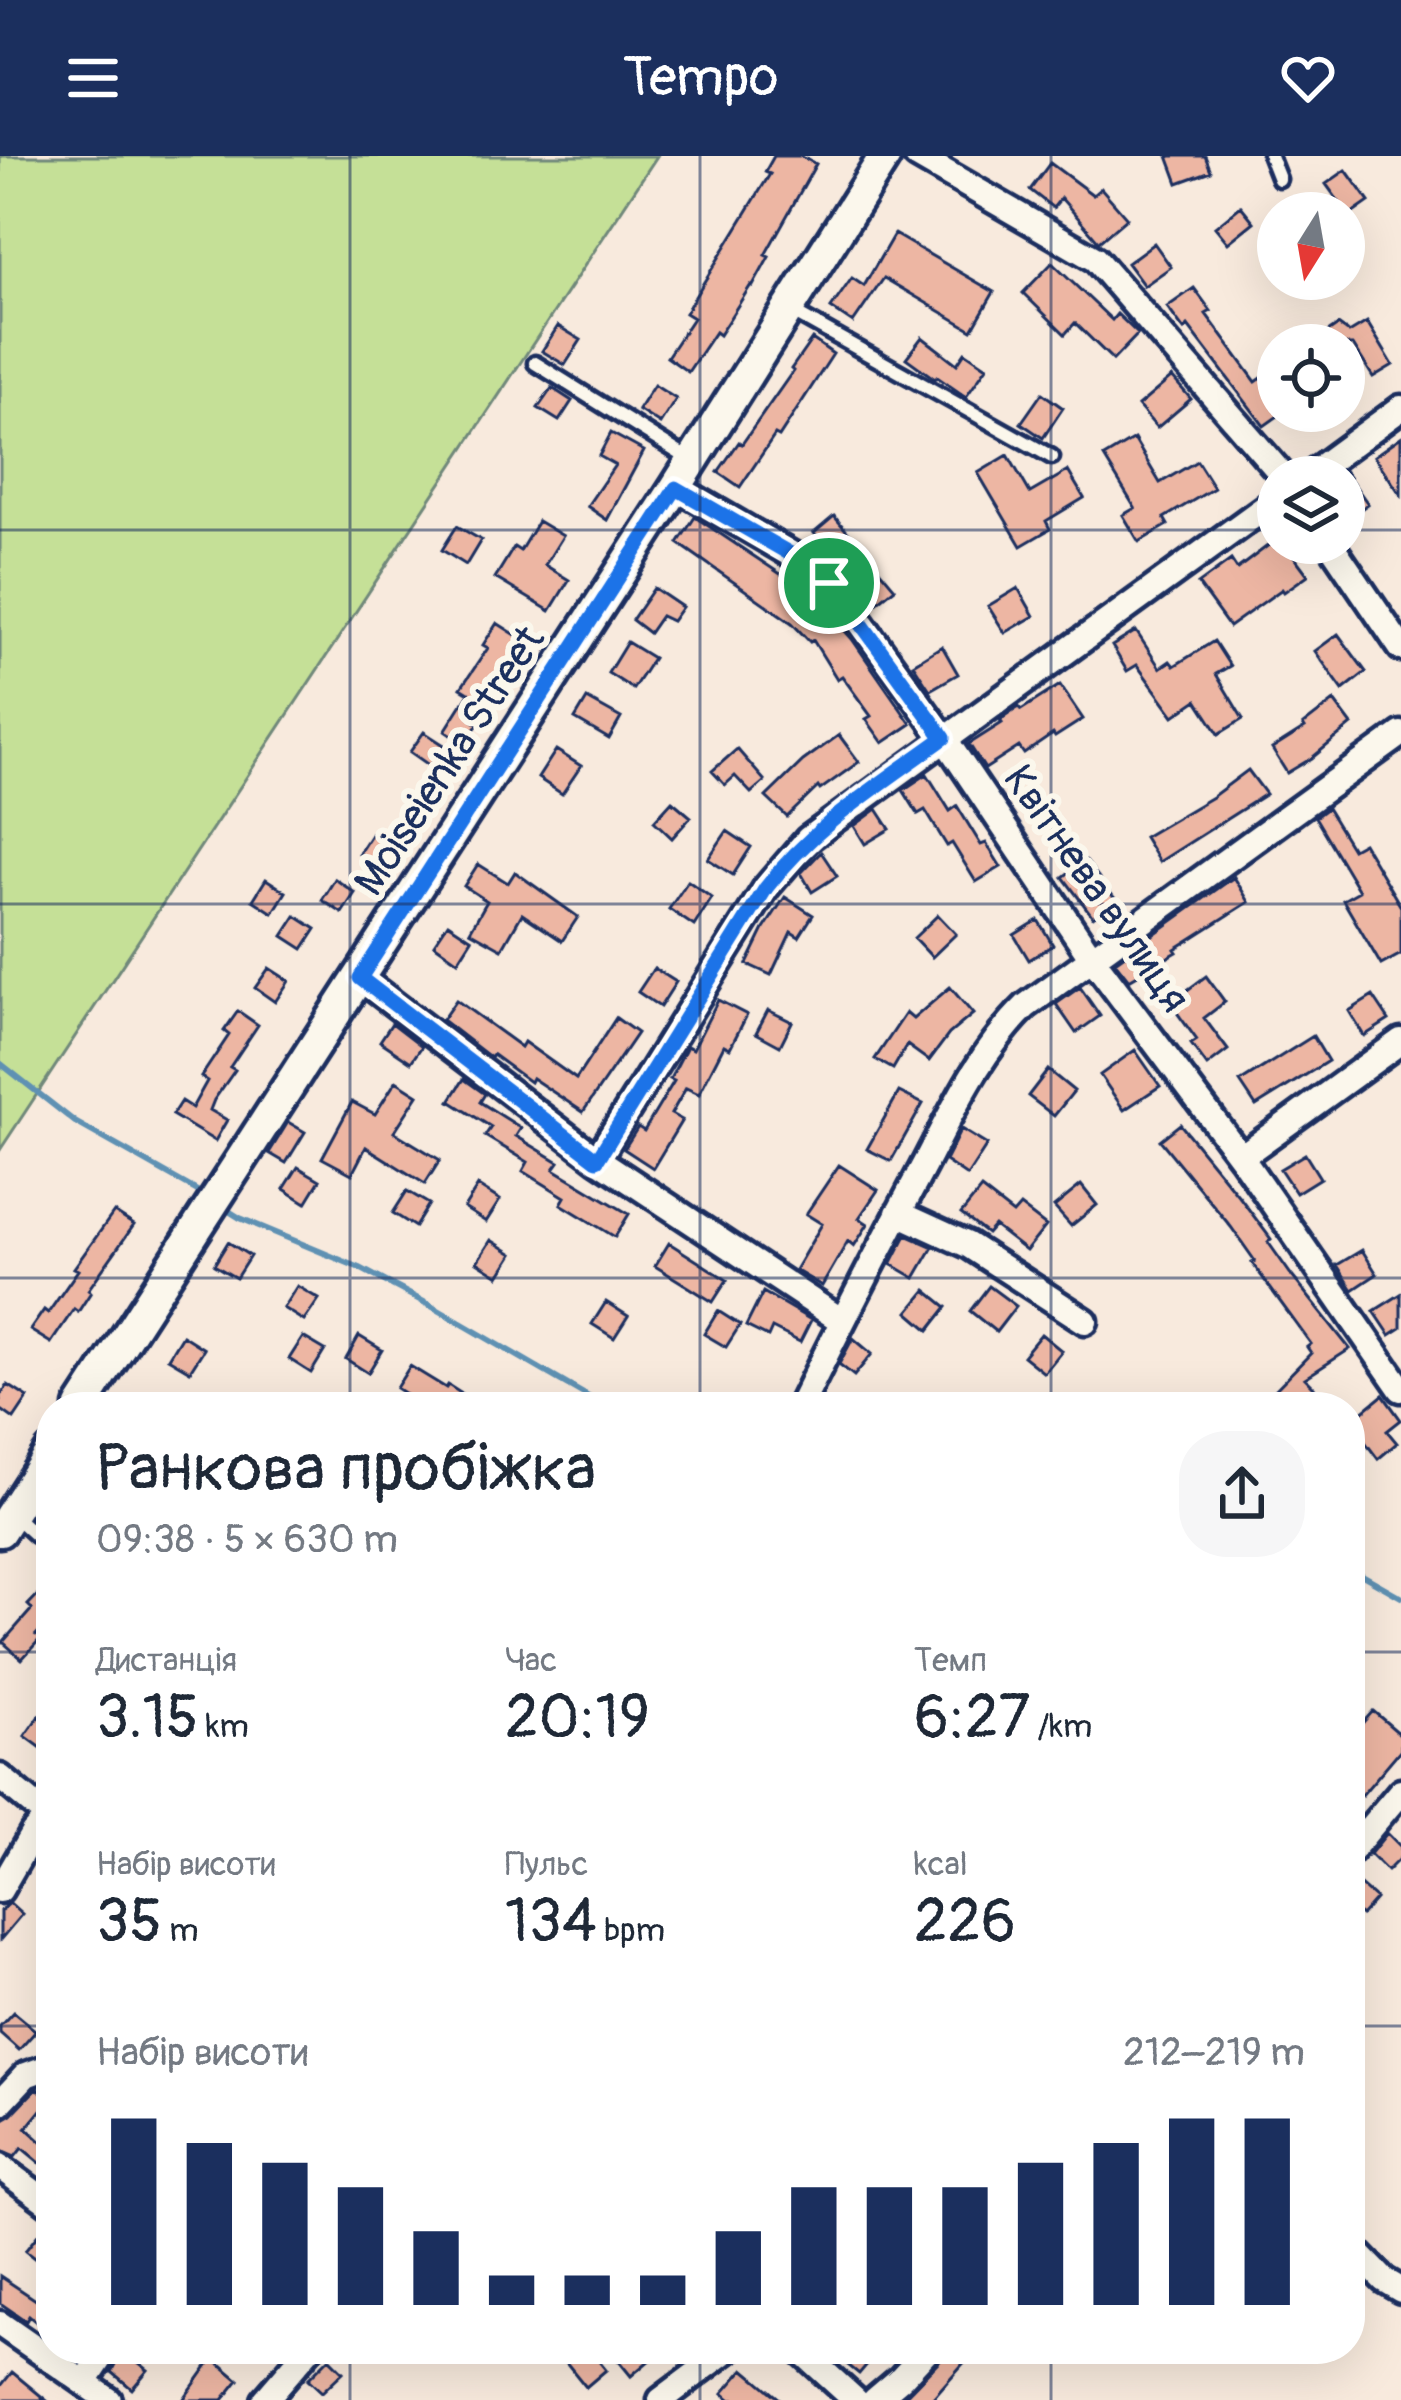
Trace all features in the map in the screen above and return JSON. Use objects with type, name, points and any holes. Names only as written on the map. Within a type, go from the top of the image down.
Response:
[{"type":"street","name":"Moiseienka Street","points":[[90,1392],[885,156]]},
{"type":"street","points":[[917,156],[1095,259],[1266,456]]},
{"type":"street","points":[[1336,456],[1401,408]]},
{"type":"street","name":"Квітнева вулиця","points":[[684,474],[801,560],[850,608],[1092,958],[1397,1377]]},
{"type":"street","points":[[597,1160],[766,888],[808,839],[1257,513]]},
{"type":"street","points":[[1344,564],[1401,648]]},
{"type":"street","points":[[807,1392],[964,1089],[1007,1024],[1025,1006],[1401,734]]},
{"type":"street","points":[[360,978],[597,1160],[842,1321]]},
{"type":"street","points":[[1241,1157],[1401,1040]]},
{"type":"street","points":[[898,1214],[968,1245],[1085,1321]]},
{"type":"street","points":[[6,1522],[36,1475]]},
{"type":"street","points":[[0,1778],[36,1817]]},
{"type":"street","points":[[1365,1834],[1401,1791]]},
{"type":"street","points":[[0,1890],[36,1841]]},
{"type":"street","points":[[0,2103],[26,2074],[36,2071]]},
{"type":"street","points":[[0,2167],[36,2194]]},
{"type":"street","points":[[1365,2261],[1401,2290]]},
{"type":"street","points":[[0,2324],[36,2349]]},
{"type":"street","points":[[59,2364],[109,2400]]},
{"type":"street","points":[[85,2382],[97,2364]]},
{"type":"street","points":[[265,2400],[296,2364]]},
{"type":"street","points":[[662,2400],[709,2364]]},
{"type":"street","points":[[815,2364],[854,2400]]},
{"type":"street","points":[[875,2400],[914,2364]]},
{"type":"lane","points":[[1270,156],[1279,179]]},
{"type":"lane","points":[[788,310],[1052,457]]},
{"type":"lane","points":[[535,363],[684,474]]},
{"type":"lane","points":[[6,1522],[36,1535]]},
{"type":"green space","points":[[0,156],[657,156],[0,1150]]},
{"type":"building","points":[[774,156],[800,156],[816,164],[753,286],[688,372],[667,357],[693,318],[685,313],[770,174],[765,172]]},
{"type":"building","points":[[1168,156],[1205,156],[1211,171],[1178,183]]},
{"type":"building","points":[[1050,163],[1093,195],[1101,188],[1127,218],[1099,242],[1061,198],[1053,208],[1030,190]]},
{"type":"building","points":[[1346,170],[1362,192],[1332,192],[1326,184]]},
{"type":"building","points":[[1241,206],[1254,222],[1228,243],[1215,227]]},
{"type":"building","points":[[894,234],[994,292],[972,330],[884,278],[853,323],[831,308],[852,278],[864,286]]},
{"type":"building","points":[[1154,243],[1171,267],[1144,286],[1127,263]]},
{"type":"building","points":[[1052,263],[1112,320],[1117,314],[1138,334],[1113,360],[1075,323],[1065,334],[1023,293]]},
{"type":"building","points":[[1194,288],[1211,311],[1206,314],[1257,381],[1257,417],[1188,326],[1184,330],[1167,307]]},
{"type":"building","points":[[1367,322],[1393,365],[1373,377],[1365,364]]},
{"type":"building","points":[[558,326],[581,340],[565,365],[542,351]]},
{"type":"building","points":[[922,337],[957,364],[965,352],[987,367],[966,397],[906,358]]},
{"type":"building","points":[[812,339],[833,354],[740,487],[718,472]]},
{"type":"building","points":[[1172,377],[1191,399],[1157,428],[1138,406]]},
{"type":"building","points":[[654,385],[676,399],[660,424],[638,410]]},
{"type":"building","points":[[552,388],[572,401],[559,421],[538,408]]},
{"type":"building","points":[[1042,393],[1063,408],[1043,438],[1021,423]]},
{"type":"building","points":[[611,433],[644,451],[607,520],[587,506],[615,465],[599,456]]},
{"type":"building","points":[[1401,437],[1401,495],[1374,456]]},
{"type":"building","points":[[1134,439],[1160,483],[1197,461],[1214,488],[1164,518],[1168,525],[1139,542],[1123,515],[1135,508],[1104,457]]},
{"type":"building","points":[[1008,455],[1030,493],[1068,471],[1084,498],[1046,521],[1050,529],[1021,546],[978,473]]},
{"type":"building","points":[[834,516],[895,588],[874,605],[814,533]]},
{"type":"building","points":[[695,517],[815,597],[852,639],[911,724],[883,743],[866,719],[871,716],[842,676],[837,679],[813,640],[678,543]]},
{"type":"building","points":[[538,521],[563,536],[545,565],[569,580],[550,611],[495,578],[514,547],[520,551]]},
{"type":"building","points":[[457,526],[481,540],[466,565],[442,550]]},
{"type":"building","points":[[1257,554],[1257,564],[1300,564],[1308,575],[1229,627],[1198,584],[1231,560],[1237,569]]},
{"type":"building","points":[[654,588],[682,607],[672,621],[661,616],[649,633],[632,620]]},
{"type":"building","points":[[1018,588],[1034,616],[1005,633],[988,606]]},
{"type":"building","points":[[497,623],[527,642],[470,718],[478,724],[464,744],[445,731],[469,693],[461,688],[488,648],[483,645]]},
{"type":"building","points":[[1136,631],[1160,668],[1170,661],[1174,666],[1214,641],[1230,666],[1216,674],[1243,719],[1219,734],[1197,700],[1174,716],[1137,665],[1127,671],[1112,646]]},
{"type":"building","points":[[1338,634],[1366,672],[1343,690],[1315,651]]},
{"type":"building","points":[[627,642],[653,658],[633,689],[608,673]]},
{"type":"building","points":[[942,646],[958,674],[930,690],[913,664]]},
{"type":"building","points":[[1060,685],[1083,719],[1024,754],[1019,747],[985,769],[969,744],[1019,707]]},
{"type":"building","points":[[587,699],[621,718],[609,739],[575,719]]},
{"type":"building","points":[[1334,701],[1352,725],[1287,773],[1272,749]]},
{"type":"building","points":[[424,732],[444,745],[430,766],[410,752]]},
{"type":"building","points":[[839,735],[859,762],[820,790],[818,787],[787,817],[766,797]]},
{"type":"building","points":[[737,749],[765,781],[751,793],[735,776],[725,785],[712,771]]},
{"type":"building","points":[[556,750],[581,766],[562,794],[538,778]]},
{"type":"building","points":[[1248,770],[1266,794],[1159,862],[1144,837]]},
{"type":"building","points":[[927,774],[950,811],[957,806],[1001,867],[976,882],[925,810],[918,814],[903,790]]},
{"type":"building","points":[[672,801],[691,817],[672,838],[654,821]]},
{"type":"building","points":[[1327,808],[1352,849],[1363,843],[1401,907],[1401,954],[1381,965],[1343,900],[1359,891],[1315,817]]},
{"type":"building","points":[[877,809],[890,829],[865,844],[854,826]]},
{"type":"building","points":[[727,831],[751,847],[733,875],[708,859]]},
{"type":"building","points":[[372,833],[392,846],[379,866],[359,853]]},
{"type":"building","points":[[821,852],[837,876],[812,892],[801,873]]},
{"type":"building","points":[[1085,860],[1116,900],[1093,917],[1063,877]]},
{"type":"building","points":[[478,864],[508,883],[515,872],[578,917],[562,941],[522,914],[502,949],[470,931],[487,901],[464,886]]},
{"type":"building","points":[[1234,877],[1249,902],[1129,980],[1115,962]]},
{"type":"building","points":[[266,879],[286,892],[273,913],[253,900]]},
{"type":"building","points":[[335,879],[355,893],[342,913],[322,900]]},
{"type":"building","points":[[688,881],[712,898],[694,926],[669,909]]},
{"type":"building","points":[[785,897],[813,915],[799,937],[791,932],[771,975],[747,964]]},
{"type":"building","points":[[938,915],[956,934],[932,957],[914,938]]},
{"type":"building","points":[[296,916],[316,929],[303,949],[283,936]]},
{"type":"building","points":[[1038,920],[1053,945],[1029,960],[1014,935]]},
{"type":"building","points":[[448,923],[472,939],[458,961],[434,944]]},
{"type":"building","points":[[269,968],[289,981],[275,1002],[255,988]]},
{"type":"building","points":[[654,968],[676,982],[660,1007],[638,992]]},
{"type":"building","points":[[1206,976],[1225,1002],[1204,1018],[1228,1050],[1207,1066],[1191,1044],[1197,1040],[1170,1003]]},
{"type":"building","points":[[950,987],[973,1014],[949,1034],[929,1061],[907,1045],[893,1069],[875,1059],[906,1013],[913,1019]]},
{"type":"building","points":[[1080,987],[1100,1016],[1076,1033],[1056,1004]]},
{"type":"building","points":[[1373,996],[1389,1020],[1364,1036],[1349,1011]]},
{"type":"building","points":[[456,1000],[576,1079],[616,1018],[637,1033],[583,1112],[491,1058],[442,1020]]},
{"type":"building","points":[[718,1000],[747,1015],[730,1048],[724,1045],[699,1094],[686,1088],[671,1114],[682,1120],[653,1168],[624,1149],[638,1127],[644,1131],[674,1081],[670,1079],[687,1046],[693,1049]]},
{"type":"building","points":[[768,1010],[792,1022],[780,1046],[756,1033]]},
{"type":"building","points":[[238,1011],[258,1025],[230,1067],[235,1070],[210,1110],[227,1120],[215,1141],[172,1115],[181,1101],[192,1108],[207,1081],[201,1077],[229,1035],[224,1031]]},
{"type":"building","points":[[392,1023],[422,1046],[411,1062],[380,1041]]},
{"type":"building","points":[[1313,1036],[1328,1061],[1256,1106],[1240,1082]]},
{"type":"building","points":[[1135,1050],[1160,1086],[1124,1110],[1100,1075]]},
{"type":"building","points":[[1048,1070],[1074,1091],[1054,1116],[1028,1096]]},
{"type":"building","points":[[464,1079],[485,1094],[480,1102],[521,1128],[516,1136],[559,1162],[554,1169],[629,1214],[615,1237],[561,1204],[565,1197],[523,1171],[528,1162],[485,1136],[491,1127],[450,1101]]},
{"type":"building","points":[[396,1081],[418,1095],[394,1132],[440,1160],[425,1184],[366,1147],[352,1174],[322,1158],[352,1102],[375,1114]]},
{"type":"building","points":[[899,1092],[923,1104],[891,1161],[867,1149]]},
{"type":"building","points":[[288,1122],[305,1132],[286,1163],[269,1153]]},
{"type":"building","points":[[1180,1124],[1350,1349],[1305,1378],[1314,1387],[1309,1392],[1273,1392],[1311,1353],[1307,1347],[1311,1344],[1231,1227],[1160,1140]]},
{"type":"building","points":[[961,1129],[987,1145],[967,1176],[945,1161]]},
{"type":"building","points":[[1305,1154],[1320,1178],[1296,1193],[1280,1169]]},
{"type":"building","points":[[839,1165],[878,1190],[859,1218],[868,1224],[854,1246],[848,1241],[822,1286],[795,1270],[822,1224],[806,1214]]},
{"type":"building","points":[[298,1167],[320,1180],[306,1203],[284,1189]]},
{"type":"building","points":[[1081,1185],[1097,1205],[1071,1226],[1054,1207]]},
{"type":"building","points":[[478,1186],[500,1200],[486,1222],[464,1208]]},
{"type":"building","points":[[981,1189],[1013,1214],[1020,1206],[1046,1226],[1026,1251],[994,1226],[987,1234],[961,1214]]},
{"type":"building","points":[[407,1191],[429,1204],[415,1227],[393,1213]]},
{"type":"building","points":[[114,1212],[134,1225],[78,1312],[74,1309],[51,1343],[30,1330],[44,1310],[48,1313]]},
{"type":"building","points":[[906,1235],[933,1247],[915,1278],[891,1264]]},
{"type":"building","points":[[491,1240],[513,1254],[499,1276],[477,1262]]},
{"type":"building","points":[[228,1242],[250,1256],[236,1278],[214,1265]]},
{"type":"building","points":[[669,1243],[727,1280],[713,1302],[655,1266]]},
{"type":"building","points":[[1362,1250],[1377,1274],[1353,1290],[1337,1265]]},
{"type":"building","points":[[297,1286],[319,1299],[304,1321],[283,1308]]},
{"type":"building","points":[[989,1286],[1016,1306],[996,1332],[970,1311]]},
{"type":"building","points":[[926,1290],[947,1307],[929,1330],[908,1312]]},
{"type":"building","points":[[763,1292],[811,1320],[800,1342],[772,1328],[768,1337],[746,1326]]},
{"type":"building","points":[[1401,1294],[1401,1328],[1390,1335],[1374,1311]]},
{"type":"building","points":[[606,1302],[628,1316],[614,1338],[592,1324]]},
{"type":"building","points":[[718,1311],[740,1325],[726,1347],[704,1334]]},
{"type":"building","points":[[1041,1334],[1062,1351],[1044,1373],[1023,1356]]},
{"type":"building","points":[[182,1335],[204,1349],[190,1371],[168,1358]]},
{"type":"building","points":[[359,1336],[382,1350],[368,1373],[346,1359]]},
{"type":"building","points":[[303,1337],[325,1350],[311,1373],[289,1359]]},
{"type":"building","points":[[853,1338],[872,1354],[854,1376],[839,1364]]},
{"type":"building","points":[[410,1366],[459,1392],[402,1392],[396,1388]]},
{"type":"building","points":[[8,1385],[28,1398],[14,1419],[0,1409],[0,1396]]},
{"type":"building","points":[[1383,1395],[1401,1420],[1387,1431],[1397,1443],[1378,1459],[1365,1442],[1365,1410]]},
{"type":"building","points":[[36,1597],[36,1644],[22,1659],[3,1642],[32,1609],[28,1605]]},
{"type":"building","points":[[1373,1711],[1401,1735],[1401,1749],[1365,1791],[1365,1720]]},
{"type":"building","points":[[36,1720],[36,1744],[25,1736]]},
{"type":"building","points":[[1387,1833],[1401,1847],[1401,1857],[1387,1871],[1370,1854]]},
{"type":"building","points":[[1365,1889],[1376,1899],[1365,1911]]},
{"type":"building","points":[[10,1903],[22,1914],[0,1940],[0,1911]]},
{"type":"building","points":[[13,2012],[36,2031],[19,2050],[0,2033],[0,2026]]},
{"type":"building","points":[[36,2089],[36,2116],[26,2128],[36,2137],[36,2160],[22,2148],[15,2157],[0,2151],[0,2121]]},
{"type":"building","points":[[36,2237],[36,2259],[25,2251]]},
{"type":"building","points":[[0,2276],[36,2300],[36,2322],[29,2316],[26,2321],[0,2303]]},
{"type":"building","points":[[116,2364],[140,2364],[148,2370],[132,2389],[112,2372]]},
{"type":"building","points":[[209,2364],[220,2364],[239,2380],[223,2400],[183,2400]]},
{"type":"building","points":[[323,2364],[335,2364],[343,2372],[322,2392],[308,2379]]},
{"type":"building","points":[[567,2364],[601,2364],[606,2370],[586,2387]]},
{"type":"building","points":[[621,2364],[645,2364],[631,2376]]},
{"type":"building","points":[[847,2364],[867,2364],[859,2374]]},
{"type":"building","points":[[936,2364],[963,2364],[931,2400],[901,2400]]},
{"type":"building","points":[[744,2369],[781,2400],[731,2400],[723,2393]]},
{"type":"building","points":[[12,2372],[46,2400],[0,2400],[0,2387]]},
{"type":"waterway","points":[[0,1063],[75,1122],[208,1197]]},
{"type":"waterway","points":[[224,1208],[360,1268],[580,1392]]},
{"type":"waterway","points":[[1365,1577],[1401,1597]]},
{"type":"route","points":[[676,488],[801,560],[829,583],[944,738],[808,839],[785,864],[597,1160],[360,978],[676,488]]}]
